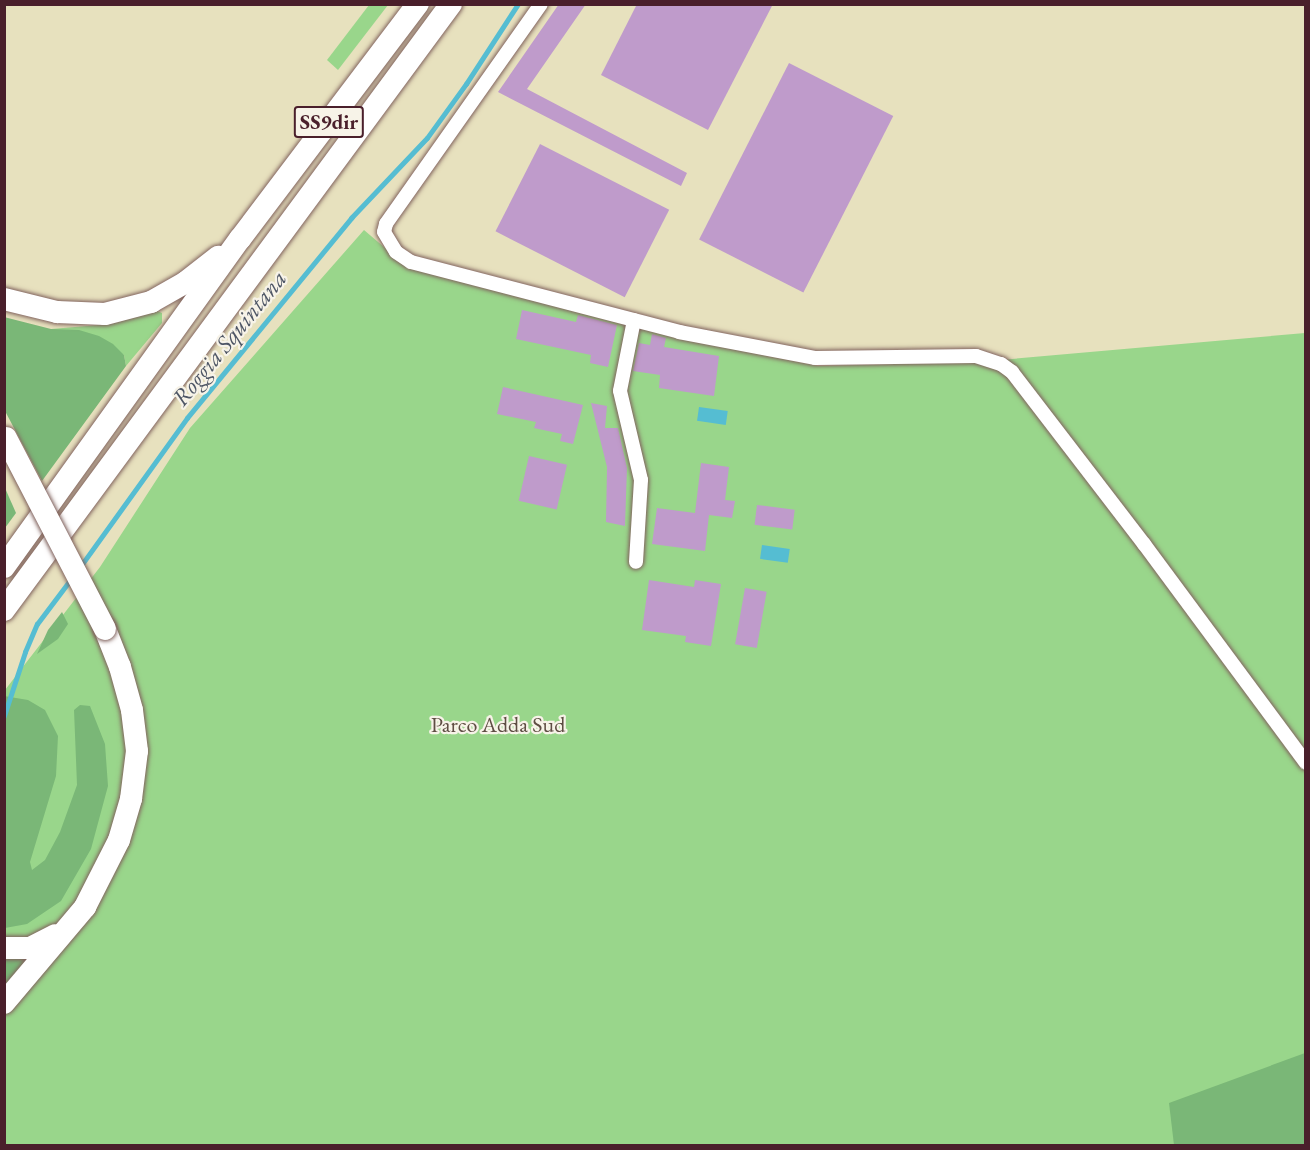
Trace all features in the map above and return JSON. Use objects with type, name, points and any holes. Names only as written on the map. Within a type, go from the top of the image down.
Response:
[{"type":"highway","name":"SS9dir","points":[[4,567],[240,239],[418,4]]},
{"type":"highway","name":"SS9dir","points":[[4,610],[451,4]]},
{"type":"highway","points":[[4,299],[57,312],[105,314],[151,302],[186,282],[240,239]]},
{"type":"highway","points":[[4,1003],[85,907],[104,873],[119,840],[131,798],[137,751],[132,710],[120,667],[105,629],[5,436]]},
{"type":"highway","points":[[4,948],[30,948],[64,930]]},
{"type":"street","points":[[541,4],[386,224],[384,232],[396,252],[411,262],[680,332],[815,358],[976,356],[1001,364],[1012,372],[1144,544],[1305,763]]},
{"type":"street","points":[[634,320],[620,391],[640,480],[636,562]]},
{"type":"green space","points":[[369,5],[388,5],[338,70],[327,60]]},
{"type":"green space","name":"Parco Adda Sud","points":[[364,230],[405,265],[679,338],[818,366],[977,362],[1305,333],[1305,1145],[5,1146],[5,690],[100,567],[190,428]]},
{"type":"green space","points":[[157,311],[162,313],[162,323],[126,366],[124,355],[51,329],[111,324]]},
{"type":"green space","points":[[4,317],[51,329],[79,330],[99,336],[113,344],[124,355],[126,366],[42,481],[5,411]]},
{"type":"green space","points":[[5,488],[16,513],[4,528]]},
{"type":"green space","points":[[62,612],[68,624],[58,639],[37,654],[48,630]]},
{"type":"green space","points":[[4,696],[28,700],[45,710],[58,736],[56,776],[30,862],[32,870],[45,860],[60,832],[77,785],[74,710],[80,705],[90,706],[105,744],[108,786],[91,849],[61,901],[27,924],[5,928]]},
{"type":"green space","points":[[31,954],[5,984],[5,956]]},
{"type":"green space","points":[[1305,1053],[1305,1145],[1174,1145],[1169,1103]]},
{"type":"water","points":[[699,407],[728,411],[726,425],[697,421]]},
{"type":"water","points":[[762,545],[790,549],[788,563],[760,559]]},
{"type":"building","points":[[559,4],[586,4],[527,89],[687,173],[681,186],[498,92]]},
{"type":"building","points":[[637,4],[773,4],[708,130],[601,75]]},
{"type":"building","points":[[789,63],[893,116],[803,293],[699,239]]},
{"type":"building","points":[[540,144],[669,210],[625,297],[496,231]]},
{"type":"building","points":[[522,310],[576,322],[578,315],[617,325],[608,367],[590,363],[591,355],[516,339]]},
{"type":"building","points":[[652,334],[666,338],[664,347],[719,356],[714,396],[659,388],[660,375],[633,371],[639,343],[650,345]]},
{"type":"building","points":[[503,387],[583,405],[573,444],[560,441],[562,434],[534,428],[536,422],[497,414]]},
{"type":"building","points":[[591,403],[607,406],[605,428],[618,428],[627,468],[625,526],[606,522],[607,467]]},
{"type":"building","points":[[529,456],[567,465],[557,510],[519,501]]},
{"type":"building","points":[[701,463],[729,467],[725,500],[735,501],[732,518],[709,515],[705,551],[652,544],[657,508],[695,513]]},
{"type":"building","points":[[757,505],[795,510],[792,529],[755,525]]},
{"type":"building","points":[[649,580],[694,587],[695,580],[721,584],[711,646],[685,642],[686,636],[642,630]]},
{"type":"building","points":[[745,588],[767,592],[757,648],[735,644]]},
{"type":"waterway","name":"Roggia Squintana","points":[[80,567],[187,418],[351,218],[427,138],[466,84],[518,4]]},
{"type":"waterway","name":"Roggia Squintana","points":[[4,716],[25,652],[37,624],[71,579]]}]
